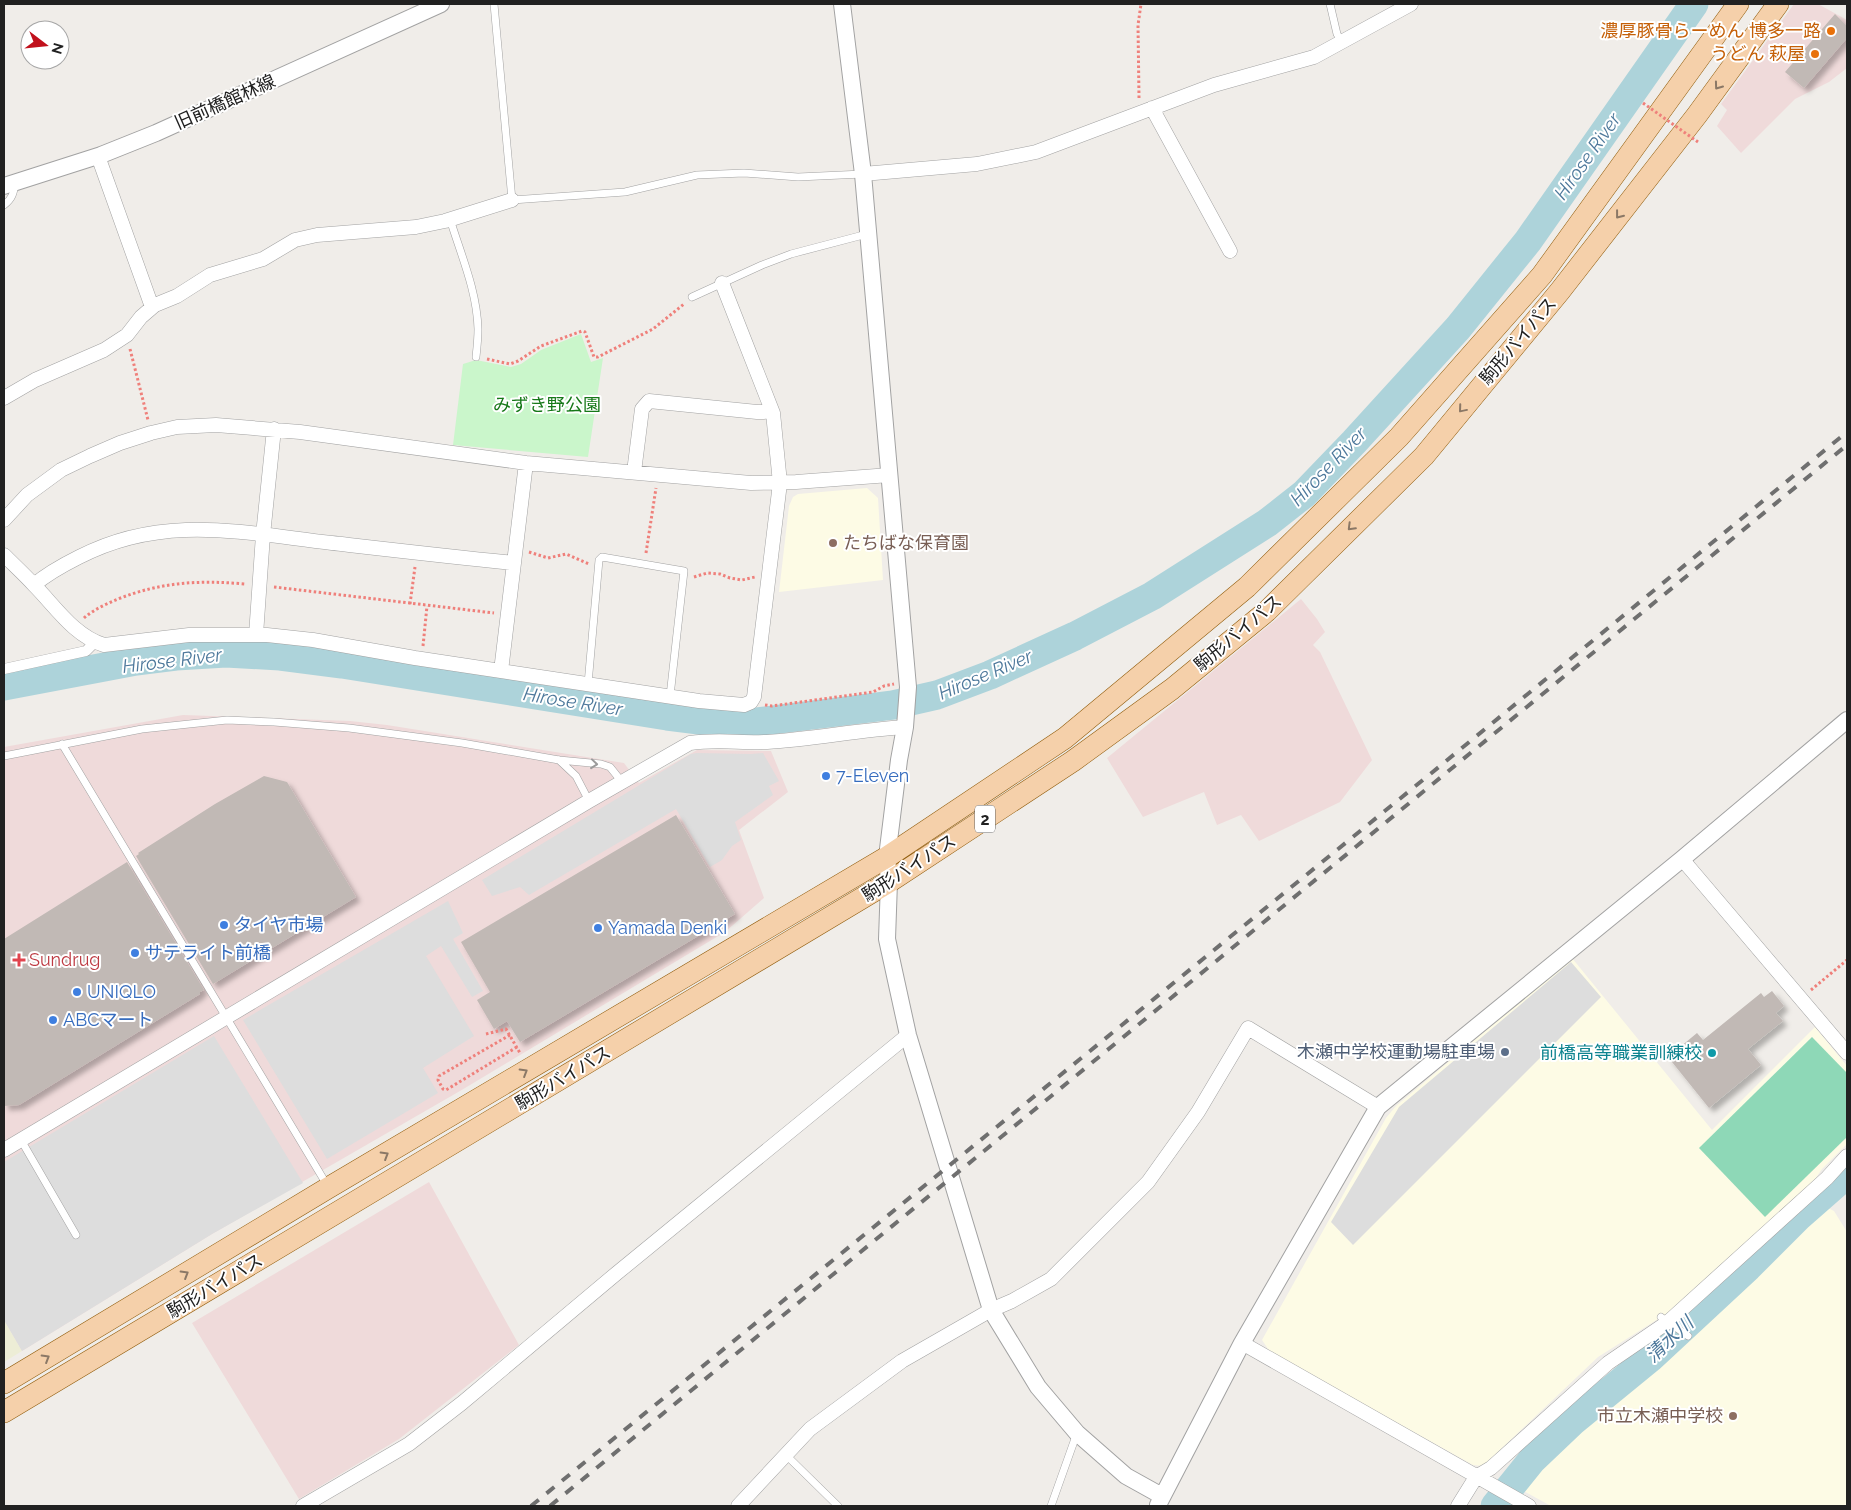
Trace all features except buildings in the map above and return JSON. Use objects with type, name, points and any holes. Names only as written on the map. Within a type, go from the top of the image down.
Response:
[{"type":"main road","name":"駒形バイパス","points":[[4,1383],[328,1188],[887,857],[1065,738],[1247,586],[1399,437],[1542,275],[1738,4]]},
{"type":"main road","name":"駒形バイパス","points":[[4,1412],[889,882],[1073,761],[1172,689],[1267,611],[1424,456],[1560,291],[1697,115],[1778,4]]},
{"type":"main road","points":[[287,1213],[326,1202],[361,1182]]},
{"type":"street","name":"旧前橋館林線","points":[[9,184],[98,156],[156,133],[440,4]]},
{"type":"street","points":[[842,4],[863,174],[907,685],[905,721],[887,857],[889,882],[887,939],[908,1035],[992,1310],[1038,1388],[1077,1433],[1126,1476],[1160,1501],[1242,1344],[1378,1107],[1682,859],[1847,720]]},
{"type":"street","points":[[863,174],[977,164],[1036,152],[1214,85],[1314,57],[1411,4]]},
{"type":"street","points":[[1152,108],[1230,251]]},
{"type":"street","points":[[98,156],[152,307]]},
{"type":"street","points":[[4,398],[35,380],[104,350],[127,335],[152,307],[210,276],[263,259],[295,240],[305,237],[416,227],[450,219],[512,200]]},
{"type":"street","points":[[4,555],[64,619],[95,642],[104,644],[119,644],[189,635],[256,635],[313,640],[422,659],[725,704],[744,705],[751,702],[754,697],[780,483],[772,408],[722,284]]},
{"type":"street","points":[[634,472],[642,408],[649,401],[758,412],[764,412],[772,408]]},
{"type":"street","points":[[4,520],[27,495],[61,470],[113,446],[151,433],[177,427],[216,425],[274,429],[526,463],[751,483],[780,483],[890,475]]},
{"type":"street","points":[[256,635],[263,535],[274,429]]},
{"type":"street","points":[[502,671],[526,463]]},
{"type":"street","points":[[34,585],[59,567],[108,544],[148,533],[193,528],[514,563]]},
{"type":"street","points":[[4,669],[86,651],[95,642]]},
{"type":"street","points":[[4,1150],[589,801],[690,743],[708,740],[778,741],[905,721]]},
{"type":"street","points":[[1682,859],[1847,1053]]},
{"type":"street","points":[[738,1506],[810,1429],[902,1361],[1051,1279],[1148,1182],[1198,1112],[1248,1028],[1378,1107]]},
{"type":"street","points":[[303,1506],[409,1444],[462,1403],[617,1273],[908,1035]]},
{"type":"street","points":[[1458,1506],[1476,1477],[1490,1468],[1608,1363],[1667,1321],[1827,1178],[1847,1156]]},
{"type":"street","points":[[1242,1344],[1529,1506]]},
{"type":"lane","points":[[494,4],[512,200],[625,192],[697,175],[744,173],[798,177],[863,174]]},
{"type":"lane","points":[[1330,4],[1337,34],[1342,42]]},
{"type":"lane","points":[[4,205],[14,193],[9,184]]},
{"type":"lane","points":[[450,219],[468,275],[475,306],[478,329],[476,357]]},
{"type":"lane","points":[[692,297],[791,254],[867,234]]},
{"type":"lane","points":[[588,684],[599,560],[602,557],[684,570],[670,696]]},
{"type":"lane","points":[[4,756],[142,729],[228,720],[349,728],[462,743],[559,760],[601,764],[610,767],[622,782]]},
{"type":"lane","points":[[62,744],[328,1188]]},
{"type":"lane","points":[[559,760],[576,776],[589,801]]},
{"type":"lane","points":[[21,1140],[76,1235]]},
{"type":"lane","points":[[1667,1321],[1688,1336]]},
{"type":"lane","points":[[1051,1506],[1077,1433]]},
{"type":"lane","points":[[786,1455],[838,1506]]},
{"type":"path","points":[[1139,113],[1138,25],[1141,4]]},
{"type":"path","points":[[1643,103],[1698,142]]},
{"type":"path","points":[[476,357],[510,364],[541,346],[582,331],[585,332],[594,357],[598,357],[653,329],[670,317],[692,297]]},
{"type":"path","points":[[127,335],[151,433]]},
{"type":"path","points":[[645,564],[657,475]]},
{"type":"path","points":[[410,604],[417,552]]},
{"type":"path","points":[[75,627],[86,616],[107,604],[138,591],[192,581],[259,585],[507,615]]},
{"type":"path","points":[[422,659],[427,606]]},
{"type":"path","points":[[751,702],[772,706],[873,692],[884,686],[907,685]]},
{"type":"path","points":[[1800,998],[1847,960]]},
{"type":"path","points":[[486,1034],[506,1029],[523,1058]]},
{"type":"path","points":[[510,1035],[439,1076],[438,1080],[443,1089],[446,1090],[517,1047]]},
{"type":"shaded area","points":[[1794,4],[1818,4],[1847,20],[1847,68],[1829,82],[1795,99],[1741,153],[1717,126],[1727,110],[1721,104]]},
{"type":"shaded area","name":"たちばな保育園","points":[[867,488],[878,498],[883,580],[779,592],[789,506],[793,497],[798,494]]},
{"type":"shaded area","points":[[1301,599],[1325,632],[1313,645],[1320,652],[1372,760],[1340,802],[1259,841],[1241,815],[1217,825],[1204,792],[1143,817],[1107,758]]},
{"type":"shaded area","points":[[183,715],[350,721],[387,725],[624,763],[639,783],[697,750],[771,751],[788,792],[739,830],[764,898],[725,932],[460,1091],[212,1234],[22,1351],[4,1320],[4,747]]},
{"type":"shaded area","points":[[763,753],[779,781],[769,786],[773,795],[735,822],[741,840],[732,846],[722,860],[710,867],[676,809],[529,895],[520,887],[492,896],[482,880],[691,754]]},
{"type":"shaded area","points":[[448,901],[463,933],[453,939],[483,991],[472,997],[441,946],[426,956],[474,1036],[423,1068],[438,1093],[327,1159],[243,1020]]},
{"type":"shaded area","points":[[1572,958],[1712,1130],[1815,1027],[1847,1066],[1847,1144],[1822,1169],[1813,1182],[1685,1302],[1598,1357],[1483,1466],[1473,1465],[1270,1352],[1262,1340],[1386,1118],[1396,1106]]},
{"type":"shaded area","name":"木瀬中学校運動場駐車場","points":[[1571,962],[1601,997],[1353,1245],[1331,1222],[1399,1107]]},
{"type":"shaded area","points":[[214,1036],[303,1183],[212,1234],[22,1351],[4,1320],[4,1162]]},
{"type":"shaded area","points":[[429,1182],[519,1345],[399,1439],[299,1499],[192,1323]]},
{"type":"shaded area","points":[[1824,1206],[1834,1211],[1847,1232],[1847,1506],[1551,1506],[1518,1488],[1554,1448],[1621,1396],[1683,1342],[1693,1331],[1691,1330]]},
{"type":"green space","name":"みずき野公園","points":[[581,334],[591,362],[603,358],[588,457],[453,445],[463,364],[476,360],[511,367],[521,364],[541,350]]},
{"type":"green space","points":[[1812,1037],[1847,1073],[1847,1137],[1765,1217],[1699,1148]]},
{"type":"green space","points":[[4,1320],[22,1351],[4,1362]]},
{"type":"waterway","name":"Hirose River","points":[[4,686],[136,661],[226,653],[280,656],[342,664],[667,716],[723,723],[748,723],[893,705],[937,695],[990,675],[1075,636],[1152,596],[1267,523],[1304,494],[1458,328],[1528,241],[1694,4]]},
{"type":"waterway","name":"清水川","points":[[1495,1506],[1532,1460],[1573,1421],[1650,1358],[1748,1267],[1799,1216],[1847,1174]]},
{"type":"railway","points":[[531,1506],[1847,432]]},
{"type":"railway","points":[[550,1506],[1847,445]]},
{"type":"place","name":"濃厚豚骨らーめん 博多一路","points":[[1831,31]]},
{"type":"place","name":"うどん 萩屋","points":[[1815,54]]},
{"type":"place","name":"たちばな保育園","points":[[833,543]]},
{"type":"place","name":"7-Eleven","points":[[826,776]]},
{"type":"place","name":"タイヤ市場","points":[[224,925]]},
{"type":"place","name":"Yamada Denki","points":[[598,928]]},
{"type":"place","name":"サテライト前橋","points":[[135,953]]},
{"type":"place","name":"Sundrug","points":[[19,960]]},
{"type":"place","name":"UNIQLO","points":[[77,992]]},
{"type":"place","name":"ABCマート","points":[[53,1020]]},
{"type":"place","name":"木瀬中学校運動場駐車場","points":[[1505,1052]]},
{"type":"place","name":"前橋高等職業訓練校","points":[[1712,1053]]},
{"type":"place","name":"市立木瀬中学校","points":[[1733,1416]]}]
